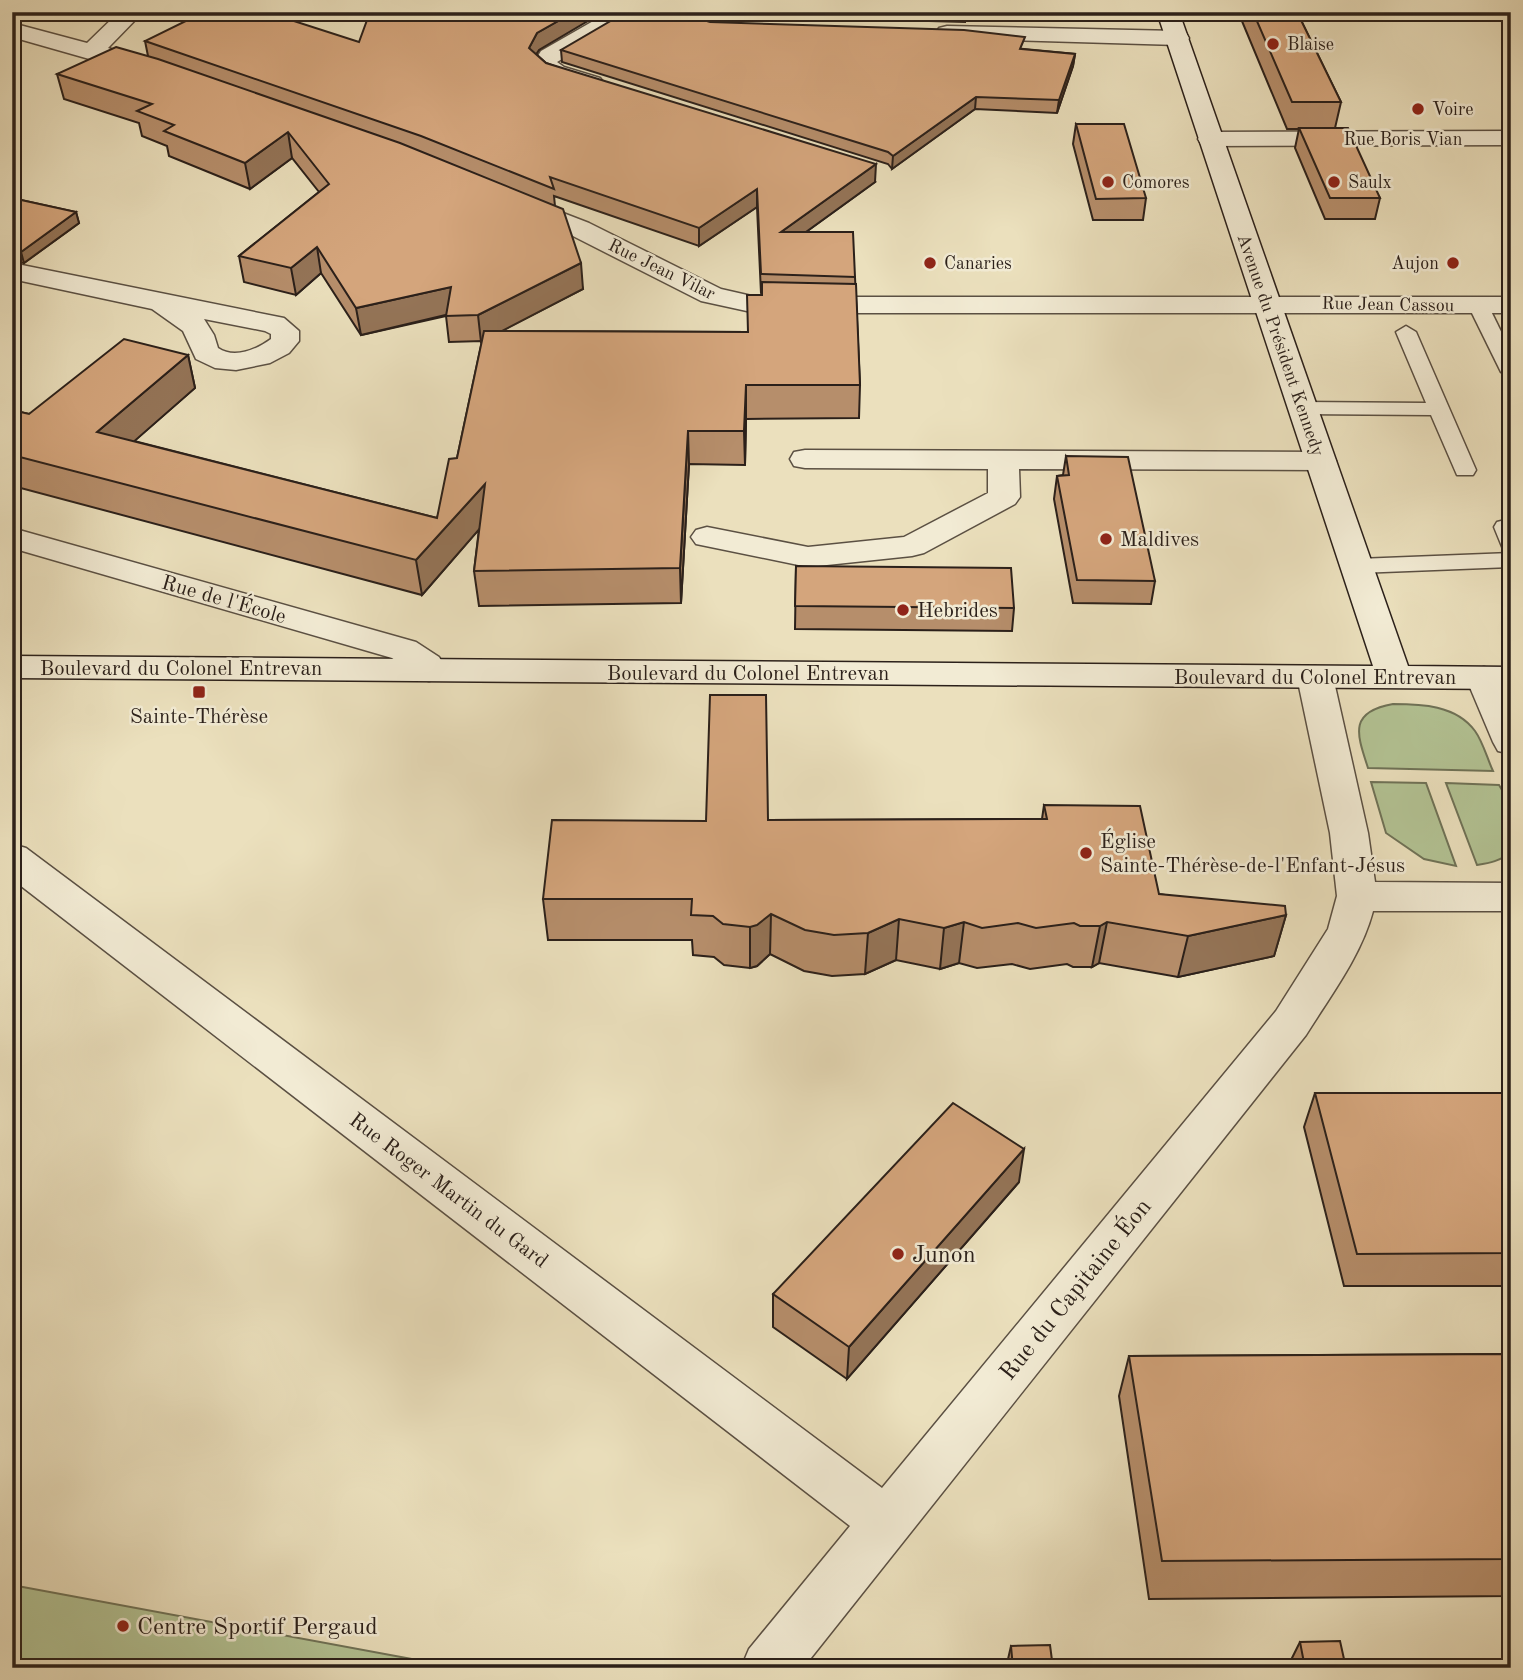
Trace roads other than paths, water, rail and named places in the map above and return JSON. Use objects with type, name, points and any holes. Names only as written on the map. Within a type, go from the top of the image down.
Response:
[{"type":"street","points":[[92,51],[107,40],[132,12]]},
{"type":"street","points":[[620,92],[555,72],[545,64],[549,56],[626,12]]},
{"type":"street","name":"Avenue du Président Kennedy","points":[[1168,12],[1265,304],[1358,566],[1394,677]]},
{"type":"street","points":[[12,30],[173,76]]},
{"type":"street","points":[[921,32],[1178,38]]},
{"type":"street","name":"Rue Boris Vian","points":[[1210,139],[1511,138]]},
{"type":"street","name":"Rue Jean Vilar","points":[[490,192],[580,229],[711,295],[734,302],[756,305],[882,306],[1265,304]]},
{"type":"street","points":[[12,271],[161,303]]},
{"type":"street","name":"Rue Jean Cassou","points":[[1265,304],[1511,305]]},
{"type":"street","points":[[805,459],[1321,461]]},
{"type":"street","points":[[707,537],[808,556],[912,545],[1004,497],[1003,460]]},
{"type":"street","name":"Rue de l'École","points":[[12,538],[404,650],[427,665],[429,670]]},
{"type":"street","name":"Boulevard du Colonel Entrevan","points":[[12,667],[1497,678]]},
{"type":"street","points":[[1315,677],[1338,774],[1357,896],[1511,897]]},
{"type":"street","points":[[1497,678],[1511,742]]},
{"type":"street","name":"Rue Roger Martin du Gard","points":[[12,859],[886,1522]]},
{"type":"street","name":"Rue du Capitaine Éon","points":[[768,1668],[1291,1023],[1330,964],[1348,929],[1357,896]]},
{"type":"lane","points":[[1478,305],[1505,350],[1511,372]]},
{"type":"lane","points":[[1406,332],[1465,470]]},
{"type":"lane","points":[[1301,408],[1439,409]]},
{"type":"lane","points":[[1358,566],[1511,560]]},
{"type":"place","name":"Blaise","points":[[1273,44]]},
{"type":"place","name":"Voire","points":[[1418,109]]},
{"type":"place","name":"Comores","points":[[1108,182]]},
{"type":"place","name":"Saulx","points":[[1334,182]]},
{"type":"place","name":"Canaries","points":[[930,263]]},
{"type":"place","name":"Aujon","points":[[1453,263]]},
{"type":"place","name":"Maldives","points":[[1106,539]]},
{"type":"place","name":"Hebrides","points":[[903,610]]},
{"type":"place","name":"Sainte-Thérèse","points":[[199,692]]},
{"type":"place","name":"Église Sainte-Thérèse-de-l'Enfant-Jésus","points":[[1086,853]]},
{"type":"place","name":"Junon","points":[[898,1254]]},
{"type":"place","name":"Centre Sportif Pergaud","points":[[123,1626]]}]
